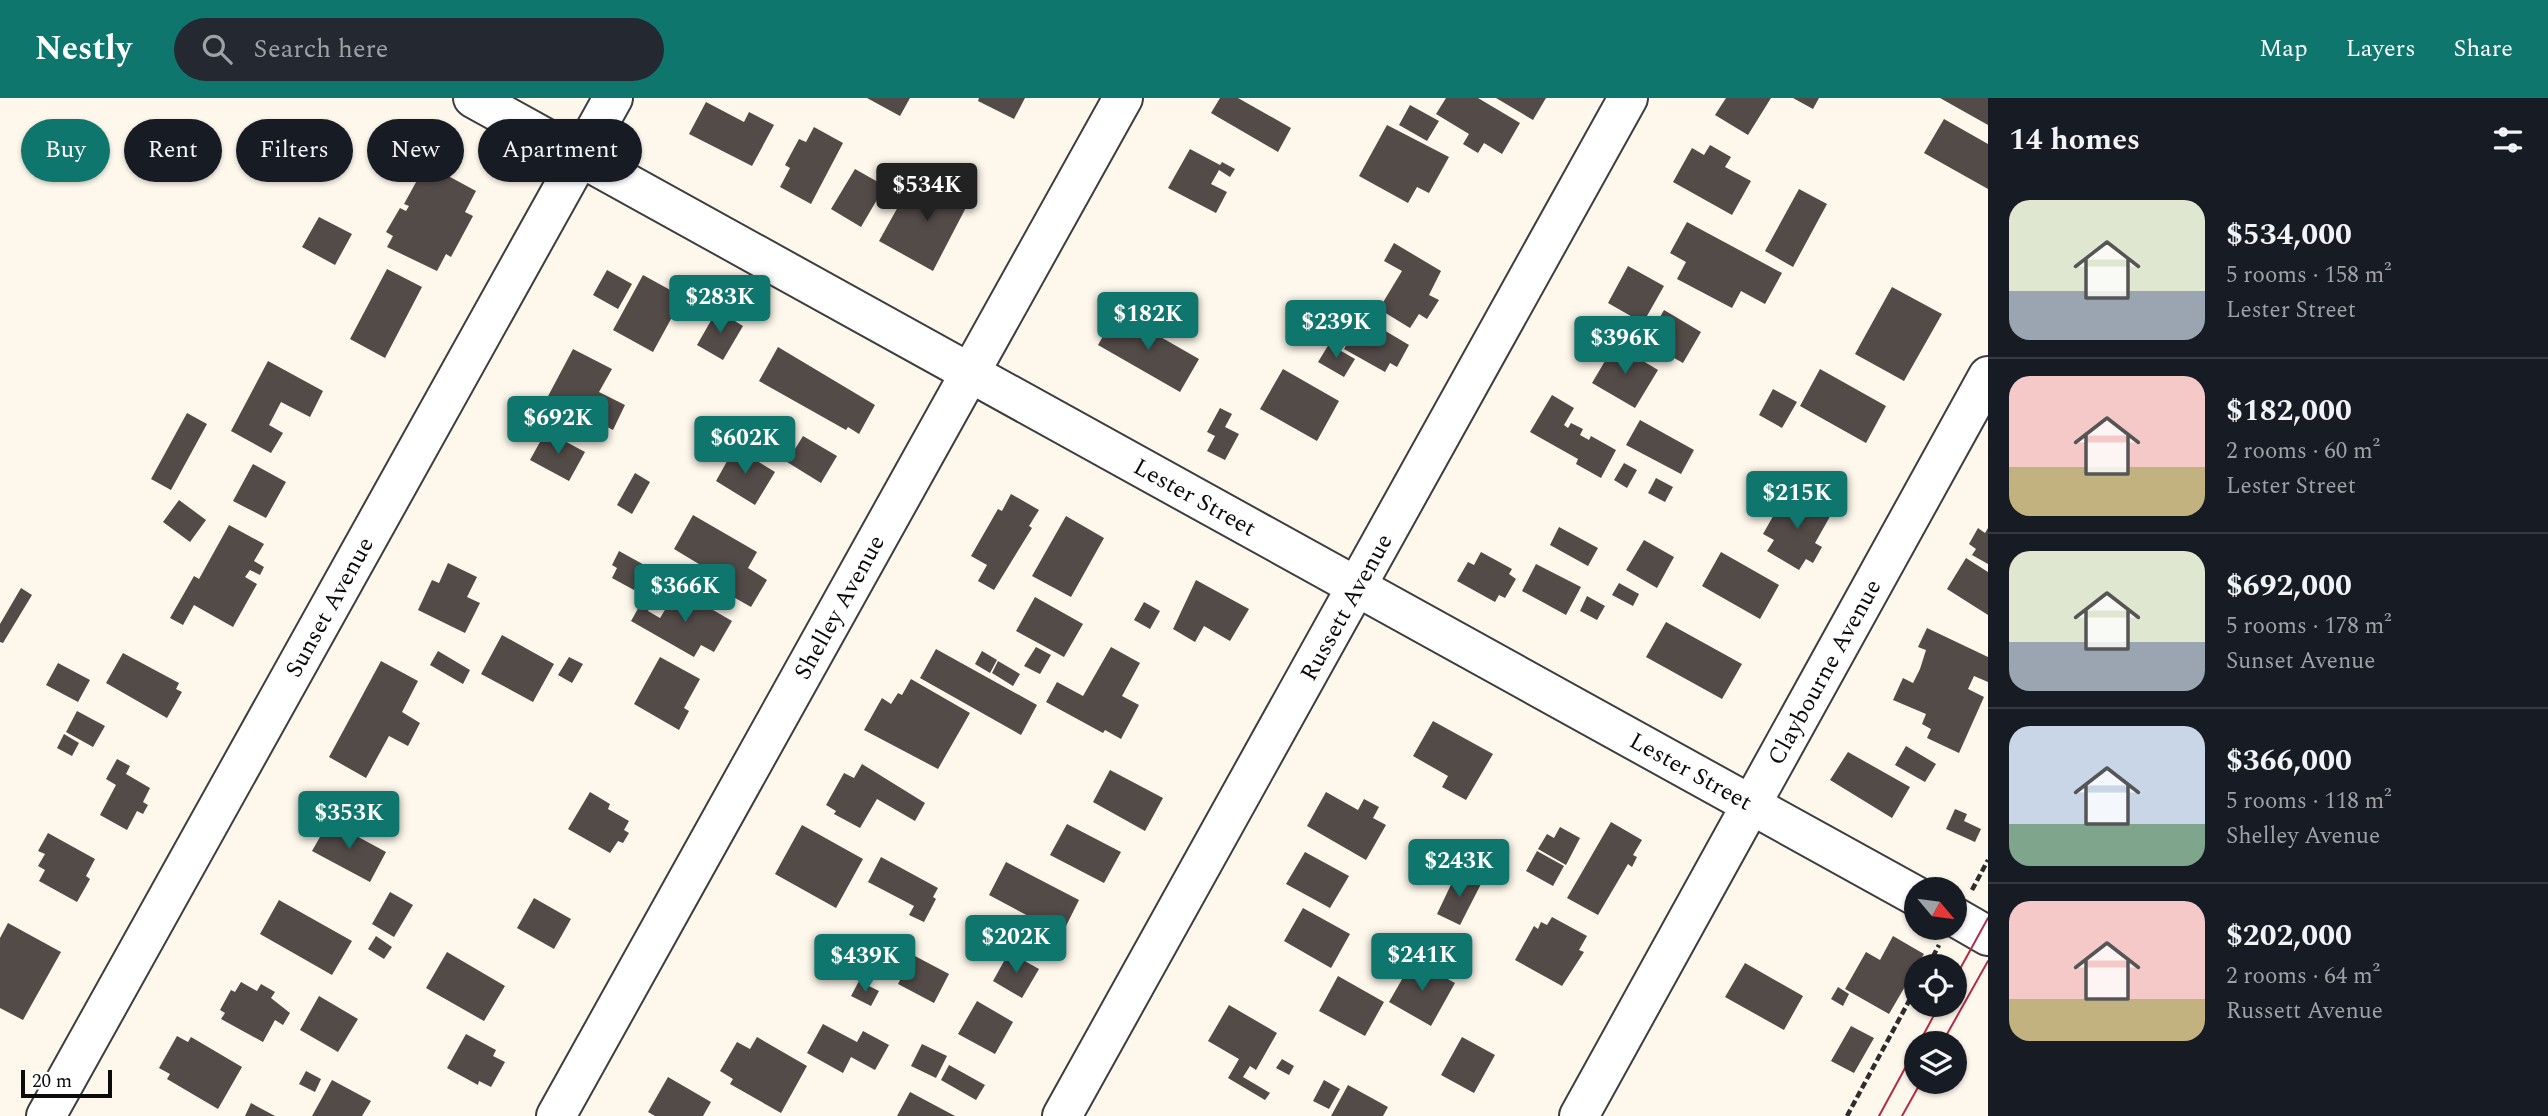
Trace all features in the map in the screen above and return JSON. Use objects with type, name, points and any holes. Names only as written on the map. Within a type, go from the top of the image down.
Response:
[{"type":"street","name":"Lester Street","points":[[473,98],[511,119]]},
{"type":"street","name":"Sunset Avenue","points":[[600,119],[612,98]]},
{"type":"street","name":"Shelley Avenue","points":[[556,1116],[1123,98]]},
{"type":"street","name":"Russett Avenue","points":[[1062,1116],[1628,98]]},
{"type":"street","name":"Sunset Avenue","points":[[46,1116],[565,182]]},
{"type":"street","name":"Lester Street","points":[[624,182],[1904,889]]},
{"type":"street","name":"Claybourne Avenue","points":[[1578,1116],[1988,376]]},
{"type":"street","points":[[1967,923],[1988,936]]},
{"type":"path","points":[[1967,897],[1988,860]]},
{"type":"path","points":[[1847,1116],[1904,1010]]},
{"type":"building","points":[[867,98],[910,98],[900,116]]},
{"type":"building","points":[[979,98],[1025,98],[1014,119],[978,101]]},
{"type":"building","points":[[1220,98],[1238,98],[1291,128],[1278,152],[1211,113]]},
{"type":"building","points":[[1446,98],[1478,98],[1520,123],[1502,154],[1484,143],[1478,153],[1463,144],[1469,134],[1436,114]]},
{"type":"building","points":[[1496,98],[1546,98],[1533,120]]},
{"type":"building","points":[[1726,98],[1771,98],[1748,135],[1715,115]]},
{"type":"building","points":[[1793,98],[1819,98],[1813,109]]},
{"type":"building","points":[[1940,98],[1988,98],[1988,125]]},
{"type":"building","points":[[706,102],[744,122],[749,112],[774,125],[752,166],[689,134]]},
{"type":"building","points":[[1410,105],[1439,121],[1427,141],[1399,125]]},
{"type":"building","points":[[1944,119],[1988,144],[1988,189],[1924,153]]},
{"type":"building","points":[[1387,125],[1449,157],[1429,193],[1417,187],[1408,203],[1359,176]]},
{"type":"building","points":[[814,127],[843,143],[811,204],[780,187],[790,168],[785,165],[799,139],[806,142]]},
{"type":"building","points":[[1710,145],[1731,157],[1725,167],[1751,181],[1732,215],[1673,182],[1692,148],[1704,155]]},
{"type":"building","points":[[1190,149],[1220,165],[1222,162],[1235,169],[1230,177],[1219,170],[1211,184],[1227,192],[1216,213],[1168,188]]},
{"type":"building","points":[[855,169],[885,186],[861,227],[831,209]]},
{"type":"building","points":[[938,174],[973,194],[933,271],[879,241],[904,196],[921,205]]},
{"type":"building","points":[[416,182],[459,182],[476,191],[465,212],[473,216],[451,257],[446,254],[437,271],[387,247],[393,236],[386,232],[400,208],[406,211],[409,206],[404,204]]},
{"type":"building","points":[[1799,189],[1827,204],[1793,267],[1765,251]]},
{"type":"building","points":[[319,217],[352,234],[335,265],[302,247]]},
{"type":"building","points":[[1687,222],[1782,273],[1765,304],[1741,291],[1732,308],[1677,279],[1686,262],[1670,253]]},
{"type":"building","points":[[1394,243],[1441,271],[1429,295],[1439,300],[1427,319],[1419,314],[1410,328],[1379,309],[1402,271],[1384,261]]},
{"type":"building","points":[[1628,266],[1664,286],[1643,323],[1608,303]]},
{"type":"building","points":[[387,269],[422,287],[385,358],[350,339]]},
{"type":"building","points":[[607,270],[632,284],[618,309],[593,295]]},
{"type":"building","points":[[643,275],[683,297],[653,352],[613,330]]},
{"type":"building","points":[[1892,287],[1942,314],[1904,381],[1855,354]]},
{"type":"building","points":[[717,310],[743,326],[723,360],[697,345]]},
{"type":"building","points":[[1664,310],[1701,332],[1683,363],[1646,342]]},
{"type":"building","points":[[1117,312],[1199,359],[1180,392],[1098,345]]},
{"type":"building","points":[[1362,317],[1409,345],[1397,367],[1390,363],[1385,372],[1344,349]]},
{"type":"building","points":[[1329,344],[1355,359],[1344,377],[1318,362]]},
{"type":"building","points":[[1615,344],[1658,370],[1635,408],[1592,383]]},
{"type":"building","points":[[778,347],[875,405],[859,434],[848,427],[846,430],[759,381]]},
{"type":"building","points":[[573,349],[612,369],[599,392],[625,405],[613,430],[587,416],[584,421],[546,400]]},
{"type":"building","points":[[268,361],[323,391],[310,417],[281,402],[269,425],[283,433],[271,453],[231,431]]},
{"type":"building","points":[[1283,369],[1339,401],[1317,441],[1260,409]]},
{"type":"building","points":[[1820,369],[1886,406],[1866,443],[1800,406]]},
{"type":"building","points":[[1773,389],[1797,402],[1782,428],[1759,415]]},
{"type":"building","points":[[1552,395],[1574,408],[1564,425],[1568,428],[1571,423],[1583,429],[1580,435],[1589,440],[1591,436],[1616,450],[1601,478],[1576,464],[1578,459],[1530,432]]},
{"type":"building","points":[[1220,408],[1232,414],[1225,427],[1239,434],[1225,460],[1207,451],[1215,436],[1207,432]]},
{"type":"building","points":[[187,413],[207,424],[171,490],[151,479]]},
{"type":"building","points":[[1640,420],[1694,450],[1681,474],[1626,445]]},
{"type":"building","points":[[546,431],[585,452],[569,481],[530,460]]},
{"type":"building","points":[[803,436],[837,456],[821,483],[787,462]]},
{"type":"building","points":[[735,447],[775,472],[755,505],[716,481]]},
{"type":"building","points":[[1624,463],[1637,470],[1627,488],[1614,480]]},
{"type":"building","points":[[253,464],[286,482],[266,518],[233,501]]},
{"type":"building","points":[[635,473],[650,482],[632,514],[617,505]]},
{"type":"building","points":[[1656,478],[1673,487],[1665,502],[1648,493]]},
{"type":"building","points":[[1011,494],[1039,510],[1029,526],[1032,528],[994,590],[978,581],[987,565],[971,556],[998,509],[1002,511]]},
{"type":"building","points":[[1799,494],[1832,513],[1815,543],[1822,547],[1813,563],[1806,559],[1799,570],[1767,551],[1774,540],[1763,534],[1785,495],[1795,501]]},
{"type":"building","points":[[179,500],[206,520],[190,542],[163,522]]},
{"type":"building","points":[[693,515],[757,552],[748,568],[767,580],[751,607],[721,590],[727,581],[674,549]]},
{"type":"building","points":[[1066,516],[1104,538],[1071,597],[1032,576]]},
{"type":"building","points":[[229,525],[264,544],[254,561],[264,567],[260,575],[250,570],[245,577],[257,584],[233,627],[194,605],[183,625],[170,618],[194,576],[199,579]]},
{"type":"building","points":[[1559,527],[1598,548],[1588,566],[1550,545]]},
{"type":"building","points":[[1978,528],[1985,533],[1988,528],[1988,564],[1972,555],[1976,549],[1969,544]]},
{"type":"building","points":[[1644,540],[1674,557],[1657,588],[1626,570]]},
{"type":"building","points":[[619,551],[648,567],[634,590],[612,578],[617,568],[612,565]]},
{"type":"building","points":[[1481,552],[1512,569],[1509,574],[1516,579],[1505,598],[1499,595],[1495,602],[1457,581],[1468,562],[1474,565]]},
{"type":"building","points":[[1721,552],[1779,585],[1760,619],[1702,586]]},
{"type":"building","points":[[1966,558],[1988,572],[1988,615],[1947,589]]},
{"type":"building","points":[[448,563],[477,577],[467,597],[480,603],[465,633],[418,610],[432,580],[439,583]]},
{"type":"building","points":[[1536,564],[1581,587],[1566,615],[1522,591]]},
{"type":"building","points":[[1196,580],[1249,609],[1230,641],[1204,626],[1195,642],[1173,629]]},
{"type":"building","points":[[1619,583],[1639,594],[1633,606],[1612,595]]},
{"type":"building","points":[[21,588],[32,595],[3,643],[0,642],[0,624]]},
{"type":"building","points":[[674,595],[686,602],[689,596],[732,621],[714,652],[701,645],[694,657],[631,621],[644,598],[652,603],[648,611],[660,618]]},
{"type":"building","points":[[1587,596],[1605,606],[1597,620],[1580,611]]},
{"type":"building","points":[[1035,597],[1083,624],[1064,657],[1016,631]]},
{"type":"building","points":[[1144,602],[1160,611],[1150,629],[1134,620]]},
{"type":"building","points":[[1666,622],[1742,664],[1722,699],[1646,657]]},
{"type":"building","points":[[1927,628],[1988,657],[1988,682],[1974,676],[1968,689],[1984,697],[1959,753],[1927,738],[1931,729],[1922,724],[1926,714],[1893,700],[1903,678],[1913,683],[1920,669],[1926,650],[1918,647]]},
{"type":"building","points":[[502,635],[554,664],[533,702],[481,674]]},
{"type":"building","points":[[1036,647],[1051,655],[1040,674],[1024,666]]},
{"type":"building","points":[[1111,647],[1140,663],[1122,696],[1139,705],[1121,739],[1105,730],[1103,733],[1046,702],[1057,682],[1083,696]]},
{"type":"building","points":[[936,649],[1037,705],[1021,735],[920,678]]},
{"type":"building","points":[[438,651],[470,670],[463,684],[430,665]]},
{"type":"building","points":[[982,651],[997,660],[990,673],[975,664]]},
{"type":"building","points":[[123,653],[179,683],[176,689],[182,692],[167,718],[106,683]]},
{"type":"building","points":[[569,657],[583,664],[572,683],[558,675]]},
{"type":"building","points":[[660,657],[700,679],[684,708],[689,711],[679,730],[634,704]]},
{"type":"building","points":[[381,661],[418,681],[402,712],[420,723],[408,746],[389,736],[366,778],[329,757]]},
{"type":"building","points":[[998,661],[1020,674],[1013,686],[992,673]]},
{"type":"building","points":[[58,663],[90,680],[78,702],[46,685]]},
{"type":"building","points":[[911,679],[970,713],[938,769],[864,730],[882,698],[891,704],[898,693],[902,695]]},
{"type":"building","points":[[77,711],[105,726],[93,747],[66,732]]},
{"type":"building","points":[[1433,721],[1493,754],[1466,800],[1442,787],[1448,776],[1413,756]]},
{"type":"building","points":[[64,734],[79,743],[72,756],[57,748]]},
{"type":"building","points":[[1906,746],[1936,764],[1925,782],[1895,765]]},
{"type":"building","points":[[1848,752],[1910,787],[1892,818],[1830,780]]},
{"type":"building","points":[[117,759],[130,766],[126,774],[150,788],[143,802],[148,805],[143,814],[137,811],[127,830],[100,815],[116,785],[106,779]]},
{"type":"building","points":[[862,764],[925,803],[915,821],[877,799],[860,828],[834,814],[836,811],[826,805],[844,773],[854,778]]},
{"type":"building","points":[[1110,770],[1163,798],[1145,831],[1093,802]]},
{"type":"building","points":[[590,792],[610,804],[608,809],[629,821],[624,830],[629,833],[623,843],[618,841],[610,853],[568,829]]},
{"type":"building","points":[[1326,792],[1358,810],[1364,799],[1379,807],[1373,818],[1386,825],[1366,860],[1307,826]]},
{"type":"building","points":[[1955,809],[1967,814],[1964,821],[1981,829],[1975,842],[1946,829]]},
{"type":"building","points":[[329,821],[386,852],[370,882],[312,851]]},
{"type":"building","points":[[1611,822],[1642,840],[1633,855],[1637,857],[1632,867],[1628,864],[1598,915],[1567,898]]},
{"type":"building","points":[[1067,824],[1121,852],[1104,883],[1050,855]]},
{"type":"building","points":[[802,825],[863,859],[836,908],[775,874]]},
{"type":"building","points":[[1560,827],[1580,838],[1566,865],[1538,849],[1547,834],[1554,838]]},
{"type":"building","points":[[48,833],[95,859],[86,876],[90,879],[77,902],[39,881],[45,870],[38,866],[45,854],[38,851]]},
{"type":"building","points":[[1537,851],[1564,866],[1553,886],[1526,871]]},
{"type":"building","points":[[1305,852],[1349,876],[1330,908],[1286,884]]},
{"type":"building","points":[[881,857],[938,888],[933,897],[936,899],[924,922],[909,915],[914,906],[868,882]]},
{"type":"building","points":[[1006,862],[1079,900],[1062,934],[989,895]]},
{"type":"building","points":[[1457,872],[1481,884],[1460,925],[1437,914]]},
{"type":"building","points":[[390,892],[413,905],[394,937],[372,924]]},
{"type":"building","points":[[534,898],[571,919],[554,949],[517,928]]},
{"type":"building","points":[[279,900],[352,941],[332,975],[260,934]]},
{"type":"building","points":[[1303,908],[1350,934],[1331,968],[1284,941]]},
{"type":"building","points":[[1552,917],[1587,936],[1579,950],[1584,952],[1562,986],[1515,960],[1534,926],[1538,929],[1541,922],[1547,925]]},
{"type":"building","points":[[8,923],[61,952],[23,1020],[0,1008],[0,938]]},
{"type":"building","points":[[376,936],[392,947],[384,959],[368,949]]},
{"type":"building","points":[[1893,936],[1924,954],[1904,954],[1904,988],[1889,1014],[1845,989],[1866,952],[1880,960]]},
{"type":"building","points":[[447,952],[505,986],[484,1021],[426,988]]},
{"type":"building","points":[[1009,952],[1039,969],[1022,998],[993,981]]},
{"type":"building","points":[[913,955],[949,974],[934,1003],[898,984]]},
{"type":"building","points":[[1413,960],[1455,983],[1431,1026],[1389,1002]]},
{"type":"building","points":[[1745,963],[1803,996],[1784,1030],[1725,997]]},
{"type":"building","points":[[1338,976],[1384,1002],[1365,1036],[1319,1011]]},
{"type":"building","points":[[859,981],[879,991],[871,1006],[851,996]]},
{"type":"building","points":[[241,982],[257,991],[261,984],[275,992],[271,998],[290,1013],[283,1025],[275,1020],[263,1042],[221,1019],[225,1013],[220,1010],[231,990],[235,992]]},
{"type":"building","points":[[1838,987],[1849,994],[1843,1006],[1831,999]]},
{"type":"building","points":[[319,996],[358,1019],[338,1052],[300,1030]]},
{"type":"building","points":[[977,1001],[1013,1022],[995,1054],[958,1034]]},
{"type":"building","points":[[1229,1005],[1277,1033],[1256,1070],[1250,1066],[1243,1077],[1270,1093],[1265,1100],[1228,1078],[1239,1059],[1208,1041]]},
{"type":"building","points":[[823,1024],[857,1042],[863,1031],[889,1045],[875,1070],[851,1057],[843,1073],[807,1053]]},
{"type":"building","points":[[1851,1026],[1874,1038],[1854,1073],[1831,1061]]},
{"type":"building","points":[[466,1034],[496,1050],[493,1056],[505,1062],[491,1087],[479,1081],[478,1085],[447,1068]]},
{"type":"building","points":[[177,1036],[188,1042],[191,1037],[242,1067],[218,1109],[167,1079],[170,1074],[159,1068]]},
{"type":"building","points":[[757,1037],[807,1066],[781,1113],[730,1084],[733,1079],[720,1071],[737,1042],[750,1049]]},
{"type":"building","points":[[1462,1037],[1495,1055],[1474,1093],[1441,1075]]},
{"type":"building","points":[[922,1044],[947,1056],[936,1078],[911,1066]]},
{"type":"building","points":[[1282,1059],[1294,1066],[1289,1075],[1276,1068]]},
{"type":"building","points":[[949,1065],[985,1085],[976,1100],[941,1080]]},
{"type":"building","points":[[306,1071],[321,1079],[315,1092],[299,1084]]},
{"type":"building","points":[[668,1077],[711,1102],[703,1116],[655,1116],[648,1112]]},
{"type":"building","points":[[332,1080],[371,1101],[362,1116],[312,1116]]},
{"type":"building","points":[[1324,1080],[1340,1089],[1329,1109],[1313,1101]]},
{"type":"building","points":[[1348,1085],[1388,1107],[1383,1116],[1331,1116]]},
{"type":"building","points":[[910,1092],[955,1116],[897,1116]]},
{"type":"building","points":[[251,1103],[275,1116],[245,1116]]},
{"type":"tram line","points":[[1967,956],[1988,918]]},
{"type":"tram line","points":[[1949,1031],[1988,961]]},
{"type":"tram line","points":[[1925,1031],[1933,1017]]},
{"type":"tram line","points":[[1879,1116],[1904,1070]]},
{"type":"tram line","points":[[1902,1116],[1914,1094]]}]
